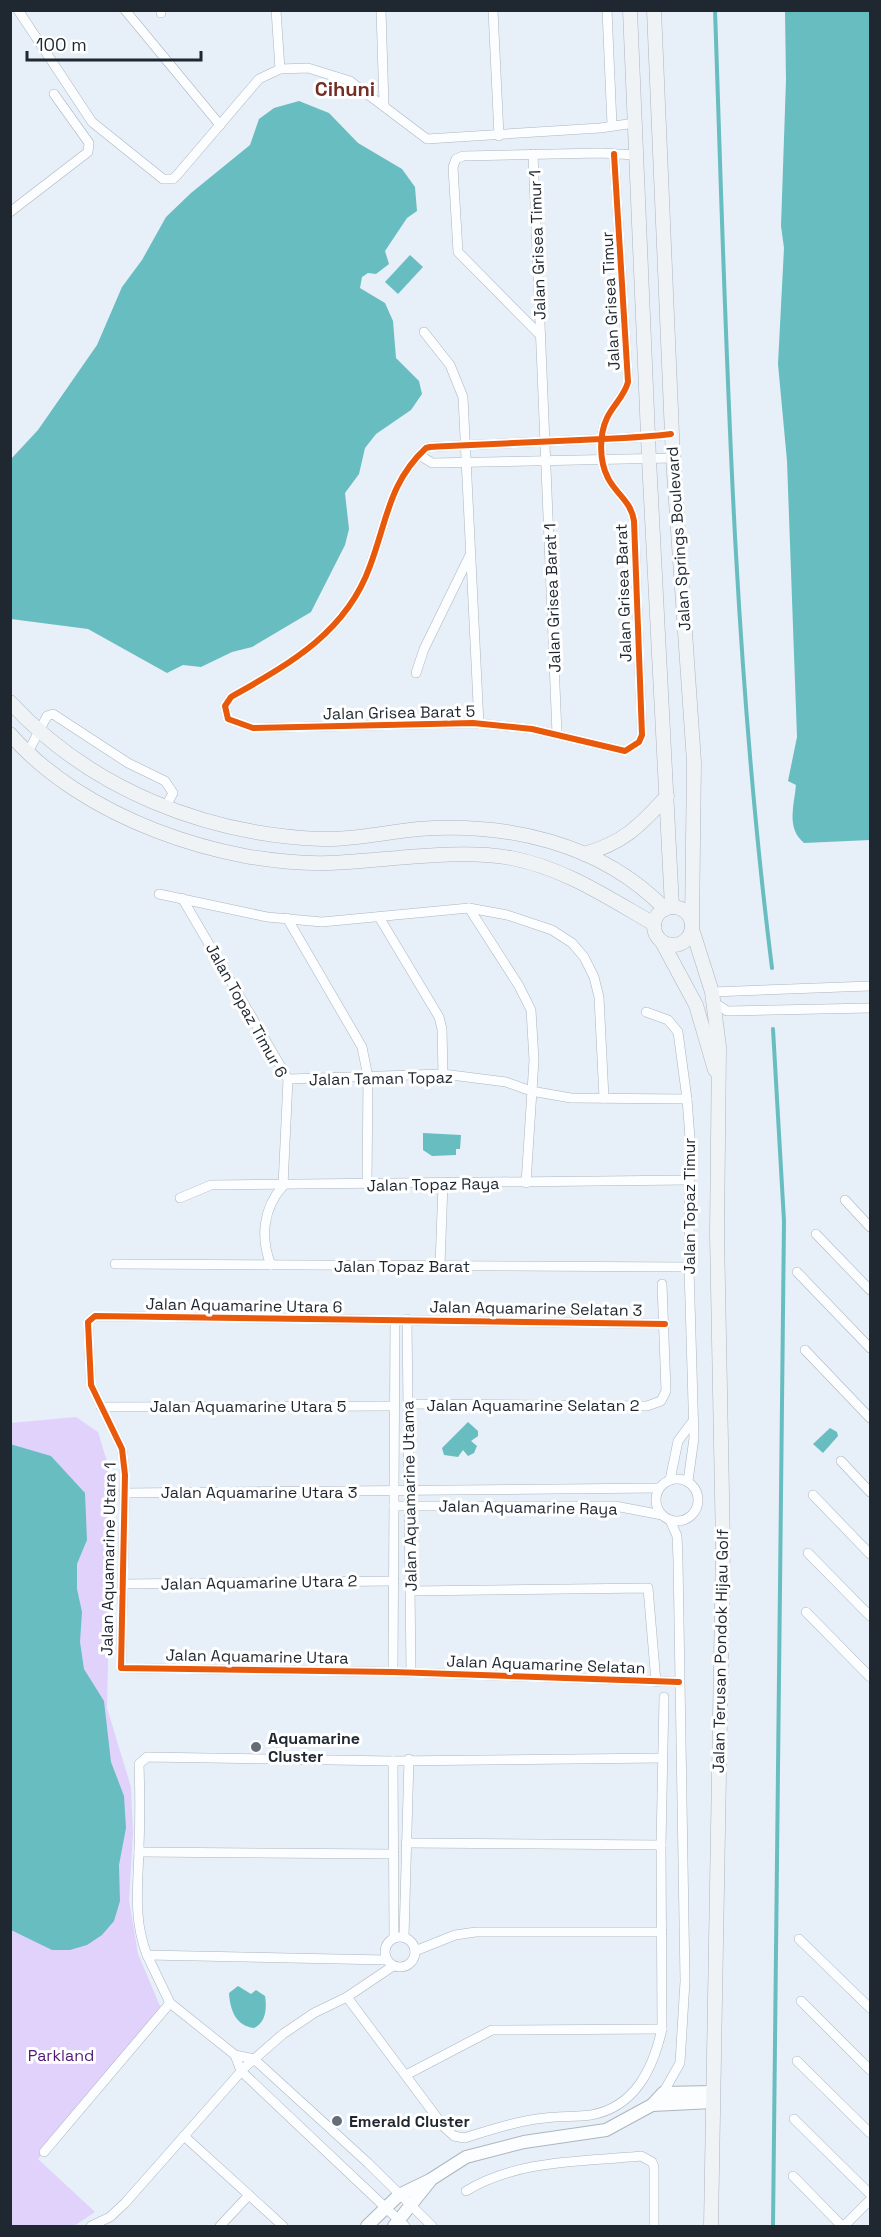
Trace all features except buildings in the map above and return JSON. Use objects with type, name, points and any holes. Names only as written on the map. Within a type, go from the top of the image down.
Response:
[{"type":"main road","name":"Jalan Springs Boulevard","points":[[630,10],[648,459],[667,796],[668,908]]},
{"type":"main road","name":"Jalan Springs Boulevard","points":[[654,10],[671,434],[694,762],[692,926]]},
{"type":"main road","points":[[10,702],[39,730],[105,778],[165,808],[218,824],[273,836],[326,839],[466,826],[512,832],[584,854],[607,864],[640,885],[668,908],[686,913],[692,926],[688,938],[680,944],[671,945],[662,942],[649,921],[591,885],[546,867],[509,857],[452,855],[387,861],[293,862],[251,858],[196,845],[158,832],[87,796],[28,752],[10,734]]},
{"type":"main road","points":[[584,854],[608,847],[625,838],[644,822],[667,796]]},
{"type":"main road","points":[[669,880],[693,885]]},
{"type":"main road","points":[[649,921],[653,897]]},
{"type":"main road","points":[[649,921],[668,908]]},
{"type":"main road","name":"Jalan Terusan Pondok Hijau Golf","points":[[692,926],[713,997],[719,1047],[717,1075],[723,1547],[711,2226]]},
{"type":"main road","name":"Jalan Terusan Pondok Hijau Golf","points":[[662,942],[701,1018],[717,1075]]},
{"type":"main road","points":[[686,986],[713,997]]},
{"type":"street","points":[[18,10],[92,122],[158,176],[168,179],[178,174],[259,79],[280,69],[308,68],[350,81],[384,105],[424,139],[499,136],[635,123]]},
{"type":"street","points":[[125,10],[220,125]]},
{"type":"street","points":[[276,10],[280,69]]},
{"type":"street","points":[[381,10],[384,105]]},
{"type":"street","points":[[493,10],[499,136]]},
{"type":"street","points":[[607,10],[612,125]]},
{"type":"street","points":[[10,212],[88,152],[89,143],[54,94]]},
{"type":"street","points":[[533,154],[636,155]]},
{"type":"street","name":"Jalan Grisea Timur 1","points":[[541,336],[458,252],[453,167],[456,159],[463,156],[533,154],[541,336],[546,461]]},
{"type":"street","name":"Jalan Grisea Timur","points":[[602,439],[607,419],[621,399],[628,382],[614,154]]},
{"type":"street","points":[[424,332],[450,365],[463,397],[479,724]]},
{"type":"street","points":[[671,434],[430,447],[421,456],[428,462],[468,463],[673,458]]},
{"type":"street","name":"Jalan Grisea Barat","points":[[602,439],[603,460],[611,484],[627,501],[634,521],[642,735]]},
{"type":"street","name":"Jalan Grisea Barat 5","points":[[421,456],[404,472],[393,492],[370,567],[354,600],[337,624],[293,663],[231,697],[224,712],[228,719],[253,728],[479,724],[532,729],[625,751],[639,742],[642,735]]},
{"type":"street","name":"Jalan Grisea Barat 1","points":[[546,461],[557,734]]},
{"type":"street","points":[[416,673],[424,649],[471,552]]},
{"type":"street","points":[[28,752],[47,716],[53,714],[110,752],[165,781],[173,793],[165,808]]},
{"type":"street","points":[[159,894],[224,908],[322,921],[469,908],[507,915],[552,930],[572,943],[584,957],[599,997],[604,1098]]},
{"type":"street","name":"Jalan Topaz Timur 6","points":[[183,898],[288,1079],[284,1186],[274,1197],[266,1223],[266,1252],[271,1266]]},
{"type":"street","points":[[469,908],[519,986],[531,1010],[535,1042],[526,1183]]},
{"type":"street","points":[[379,917],[439,1017],[442,1029],[443,1074]]},
{"type":"street","points":[[287,918],[357,1033],[362,1047],[368,1077],[367,1185]]},
{"type":"street","points":[[713,997],[870,986]]},
{"type":"street","points":[[713,997],[727,1011],[870,1008]]},
{"type":"street","name":"Jalan Topaz Timur","points":[[646,1012],[668,1020],[678,1032],[687,1099],[688,1268],[694,1438],[688,1481]]},
{"type":"street","name":"Jalan Taman Topaz","points":[[288,1079],[443,1074],[506,1082],[531,1091],[571,1098],[687,1099]]},
{"type":"street","name":"Jalan Topaz Raya","points":[[180,1198],[211,1185],[689,1180]]},
{"type":"street","points":[[440,1265],[442,1184]]},
{"type":"street","points":[[845,1200],[870,1227]]},
{"type":"street","points":[[816,1234],[870,1290]]},
{"type":"street","name":"Jalan Topaz Barat","points":[[115,1264],[688,1268]]},
{"type":"street","points":[[797,1272],[870,1348]]},
{"type":"street","points":[[662,1284],[665,1324]]},
{"type":"street","name":"Jalan Aquamarine Utara 6","points":[[92,1316],[407,1320]]},
{"type":"street","name":"Jalan Aquamarine Utara 1","points":[[92,1316],[88,1322],[91,1385],[114,1427],[122,1449],[124,1584],[121,1668]]},
{"type":"street","name":"Jalan Aquamarine Utama","points":[[393,1672],[395,1320]]},
{"type":"street","name":"Jalan Aquamarine Selatan 3","points":[[407,1320],[665,1324]]},
{"type":"street","name":"Jalan Aquamarine Utama","points":[[407,1320],[411,1673]]},
{"type":"street","name":"Jalan Aquamarine Selatan 2","points":[[408,1404],[647,1406],[658,1402],[666,1391],[665,1324]]},
{"type":"street","points":[[805,1350],[870,1418]]},
{"type":"street","name":"Jalan Aquamarine Utara 5","points":[[101,1407],[394,1406]]},
{"type":"street","points":[[670,1480],[678,1441],[693,1421]]},
{"type":"street","points":[[841,1461],[870,1492]]},
{"type":"street","points":[[666,1518],[683,1520],[690,1517],[698,1504],[696,1490],[688,1481],[670,1480],[659,1488],[655,1502],[676,1536]]},
{"type":"street","name":"Jalan Aquamarine Raya","points":[[394,1492],[659,1488]]},
{"type":"street","name":"Jalan Aquamarine Utara 3","points":[[124,1493],[394,1492]]},
{"type":"street","points":[[813,1495],[870,1554]]},
{"type":"street","name":"Jalan Aquamarine Raya","points":[[394,1506],[615,1506],[666,1518]]},
{"type":"street","points":[[367,2226],[399,2194],[430,2180],[466,2157],[524,2142],[606,2130],[652,2105],[663,2093],[680,2063],[684,2004],[685,1912],[676,1536],[683,1520]]},
{"type":"street","points":[[808,1553],[870,1616]]},
{"type":"street","name":"Jalan Aquamarine Utara 2","points":[[124,1584],[394,1581]]},
{"type":"street","points":[[411,1591],[650,1590],[656,1682]]},
{"type":"street","points":[[806,1612],[870,1677]]},
{"type":"street","name":"Jalan Aquamarine Utara","points":[[121,1668],[411,1673]]},
{"type":"street","name":"Jalan Aquamarine Selatan","points":[[411,1673],[679,1682]]},
{"type":"street","points":[[347,1997],[444,2127],[454,2136],[464,2138],[544,2118],[599,2113],[620,2105],[632,2096],[657,2054],[663,2029],[661,1845],[664,1697]]},
{"type":"street","points":[[432,2226],[254,2060],[235,2055],[170,2003],[139,1935],[135,1894],[139,1852],[140,1764],[147,1757],[393,1761],[409,1759],[662,1758]]},
{"type":"street","points":[[399,1937],[409,1759]]},
{"type":"street","points":[[393,1761],[394,1854],[399,1937]]},
{"type":"street","points":[[406,1843],[661,1845]]},
{"type":"street","points":[[139,1852],[394,1854]]},
{"type":"street","points":[[415,1951],[455,1935],[476,1932],[662,1932]]},
{"type":"street","points":[[147,1955],[390,1963],[402,1967],[410,1963],[415,1951],[412,1942],[399,1937],[386,1944],[390,1963]]},
{"type":"street","points":[[799,1939],[870,2008]]},
{"type":"street","points":[[91,2226],[110,2217],[125,2203],[241,2071],[306,2018],[347,1997],[390,1963]]},
{"type":"street","points":[[801,2001],[870,2070]]},
{"type":"street","points":[[44,2152],[170,2003]]},
{"type":"street","points":[[406,2075],[492,2030],[663,2029]]},
{"type":"street","points":[[235,2055],[241,2071],[385,2206],[399,2224],[430,2180]]},
{"type":"street","points":[[797,2061],[870,2133]]},
{"type":"street","points":[[663,2093],[713,2097]]},
{"type":"street","points":[[652,2105],[713,2097]]},
{"type":"street","points":[[795,2119],[870,2194]]},
{"type":"street","points":[[184,2136],[283,2226]]},
{"type":"street","points":[[466,2191],[486,2179],[518,2169],[554,2163],[641,2156],[652,2162],[654,2167],[654,2226]]},
{"type":"street","points":[[793,2176],[843,2226],[870,2200]]},
{"type":"street","points":[[220,2226],[249,2195]]},
{"type":"green space","name":"Parkland","points":[[76,1417],[98,1432],[112,1478],[107,1708],[131,1787],[133,1833],[129,1900],[138,1954],[163,2013],[38,2159],[95,2212],[74,2226],[11,2226],[11,1423]]},
{"type":"water","points":[[785,11],[870,11],[870,840],[804,843],[798,837],[793,824],[796,785],[788,781],[797,737],[787,461],[778,364],[784,248],[781,226],[786,80]]},
{"type":"water","points":[[299,101],[329,113],[358,143],[402,169],[415,187],[417,211],[407,218],[385,251],[389,264],[376,274],[368,273],[362,277],[360,288],[385,303],[393,321],[396,358],[419,381],[422,394],[411,410],[376,434],[365,448],[359,474],[345,493],[349,529],[345,545],[311,612],[252,647],[232,652],[201,667],[183,665],[167,673],[88,629],[11,619],[11,459],[38,430],[97,345],[122,287],[142,260],[166,217],[191,193],[250,145],[259,119],[274,108]]},
{"type":"water","points":[[410,255],[423,267],[398,294],[385,282]]},
{"type":"water","points":[[423,1133],[461,1135],[460,1149],[456,1149],[456,1155],[432,1156],[423,1150]]},
{"type":"water","points":[[468,1422],[478,1431],[478,1436],[471,1441],[477,1446],[474,1453],[468,1456],[463,1450],[458,1457],[444,1455],[442,1448]]},
{"type":"water","points":[[830,1428],[837,1432],[838,1436],[823,1453],[813,1444]]},
{"type":"water","points":[[10,1444],[51,1456],[85,1493],[87,1540],[77,1564],[77,1589],[82,1612],[80,1642],[84,1669],[104,1701],[111,1762],[124,1796],[126,1828],[119,1865],[120,1901],[114,1921],[102,1935],[87,1945],[70,1950],[52,1950],[11,1930]]},
{"type":"water","points":[[238,1986],[251,1994],[256,1990],[265,1996],[265,2015],[261,2023],[254,2028],[238,2021],[233,2011],[229,1993]]},
{"type":"waterway","points":[[715,10],[727,370],[739,610],[748,730],[772,968]]},
{"type":"waterway","points":[[773,1029],[784,1221],[773,2226]]},
{"type":"cycle path","points":[[614,154],[628,382],[604,425],[603,432],[601,440],[601,448],[608,478],[627,503],[634,521],[642,735],[639,742],[625,751],[532,729],[473,723],[253,728],[228,719],[225,706],[231,697],[294,659],[331,628],[346,610],[360,590],[397,488],[404,474],[426,448],[430,447],[580,440],[602,439],[619,438],[628,438],[671,434]]},
{"type":"cycle path","points":[[665,1324],[95,1316],[88,1322],[91,1385],[122,1449],[125,1475],[121,1668],[393,1672],[679,1682]]},
{"type":"place","name":"Aquamarine Cluster","points":[[256,1747]]},
{"type":"place","name":"Emerald Cluster","points":[[337,2121]]},
{"type":"district","name":"Cihuni","points":[[345,89]]}]
